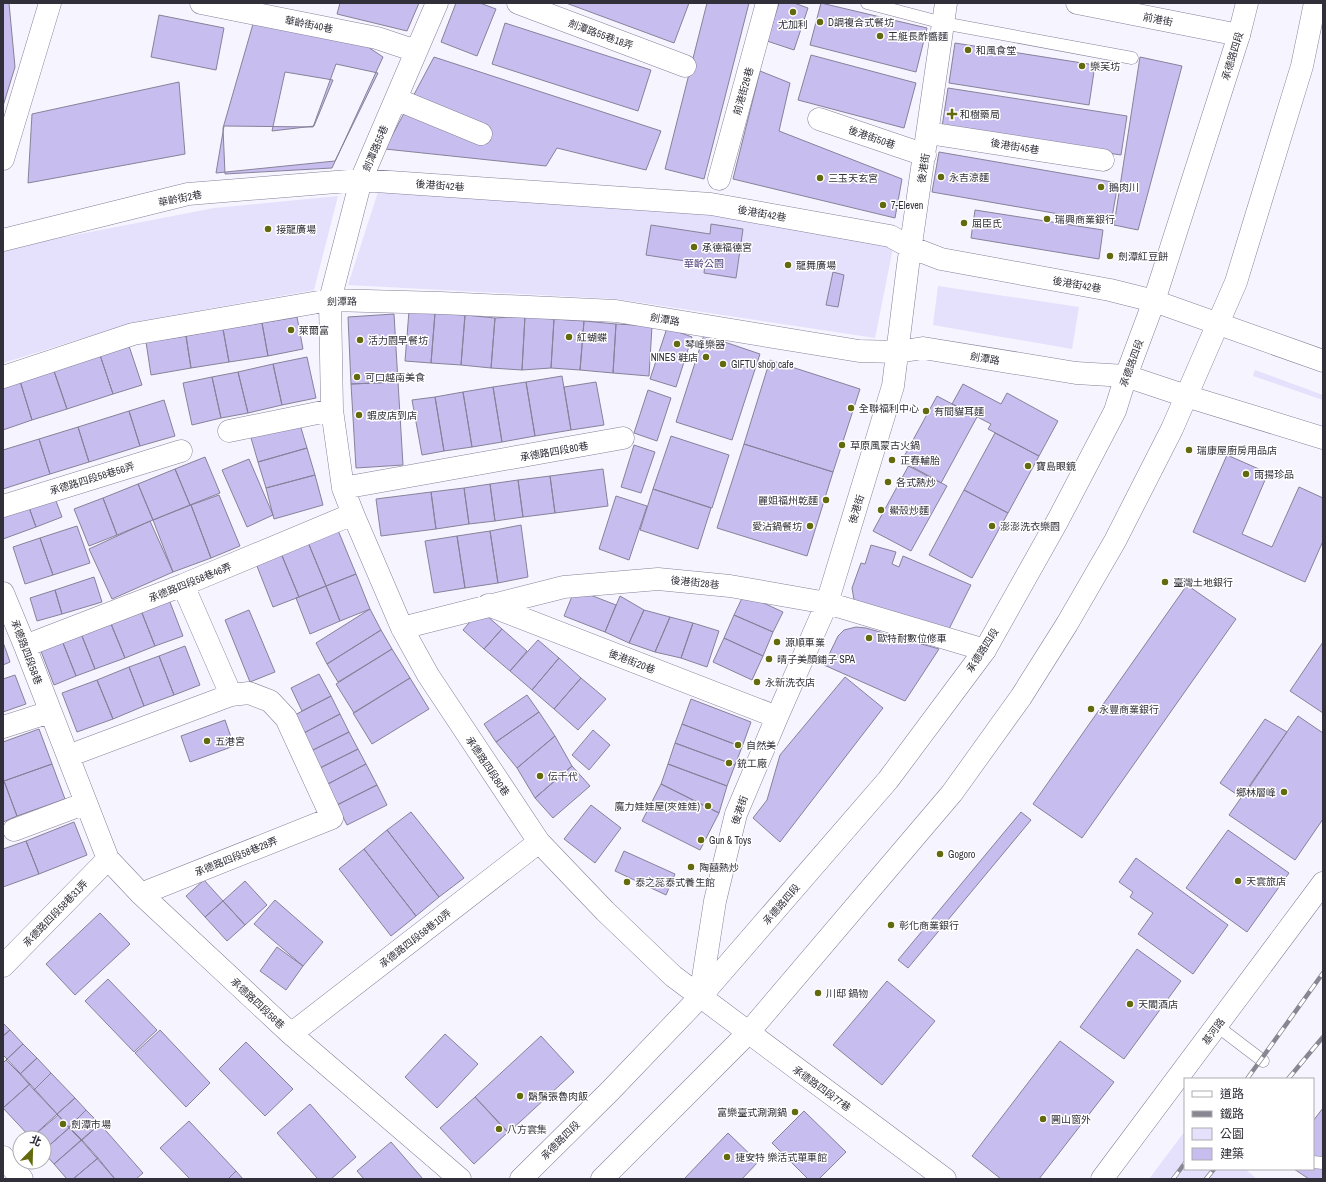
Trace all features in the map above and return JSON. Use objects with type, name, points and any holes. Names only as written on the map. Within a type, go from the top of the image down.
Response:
[{"type":"street","points":[[3,159],[50,3]]},
{"type":"street","name":"華齡街40巷","points":[[200,3],[377,38],[416,51]]},
{"type":"street","name":"劍潭路55巷","points":[[330,300],[361,180],[437,3]]},
{"type":"street","name":"劍潭路55巷18弄","points":[[518,3],[685,66]]},
{"type":"street","name":"前港街26巷","points":[[719,179],[768,3]]},
{"type":"street","name":"前港街","points":[[1077,3],[1240,35]]},
{"type":"street","name":"承德路四段","points":[[521,1179],[610,1091],[700,997],[888,780],[984,650],[1058,520],[1114,412],[1154,301],[1240,35],[1247,3]]},
{"type":"street","points":[[602,1179],[748,1033],[952,794],[1021,697],[1067,624],[1114,541],[1172,429],[1236,282],[1299,74],[1315,3]]},
{"type":"street","name":"後港街","points":[[700,997],[715,900],[736,814],[827,602],[893,386],[910,247],[925,155],[944,13]]},
{"type":"street","points":[[396,99],[481,134]]},
{"type":"street","name":"後港街50巷","points":[[819,119],[925,155]]},
{"type":"street","name":"後港街45巷","points":[[928,133],[1103,160]]},
{"type":"street","name":"後港街42巷","points":[[361,180],[711,204],[890,236],[910,247],[941,259],[1110,290],[1154,301]]},
{"type":"street","name":"華齡街2巷","points":[[3,240],[188,194],[361,180]]},
{"type":"street","name":"劍潭路","points":[[3,377],[133,334],[330,300],[440,303],[616,311],[859,351],[898,352],[923,348],[1076,373],[1126,376],[1323,438]]},
{"type":"street","name":"承德路四段80巷","points":[[330,300],[332,410],[343,488],[402,628],[428,675],[540,842],[605,911],[672,976],[700,997]]},
{"type":"street","points":[[1154,301],[1323,361]]},
{"type":"street","points":[[229,431],[332,410]]},
{"type":"street","name":"承德路四段80巷","points":[[343,488],[623,438]]},
{"type":"street","name":"承德路四段58巷56弄","points":[[3,506],[181,451]]},
{"type":"street","name":"承德路四段58巷46弄","points":[[25,646],[183,585],[353,514]]},
{"type":"street","name":"後港街28巷","points":[[402,628],[564,587],[658,579],[730,586],[827,602],[984,650]]},
{"type":"street","points":[[68,756],[231,695],[183,585]]},
{"type":"street","name":"承德路四段58巷","points":[[3,593],[8,616],[25,646],[108,859],[140,894],[291,1034],[460,1179]]},
{"type":"street","name":"後港街20巷","points":[[488,606],[777,717]]},
{"type":"street","name":"承德路四段58巷28弄","points":[[140,894],[332,818],[286,718],[270,701],[249,693],[231,695]]},
{"type":"street","points":[[3,727],[50,712]]},
{"type":"street","points":[[14,830],[86,803]]},
{"type":"street","name":"承德路四段58巷10弄","points":[[291,1034],[540,842]]},
{"type":"street","name":"承德路四段58巷31弄","points":[[3,966],[108,859]]},
{"type":"street","name":"基河路","points":[[1187,1075],[1217,1026],[1323,883]]},
{"type":"street","name":"承德路四段77巷","points":[[700,997],[945,1179]]},
{"type":"street","name":"基河路","points":[[1102,1179],[1184,1079]]},
{"type":"street","points":[[3,1157],[22,1179]]},
{"type":"lane","points":[[867,3],[944,13],[1132,58]]},
{"type":"lane","points":[[1217,1026],[1263,1061]]},
{"type":"green space","name":"華齡公園","points":[[378,192],[710,214],[894,243],[875,338],[617,299],[348,285]]},
{"type":"green space","points":[[338,196],[314,290],[135,322],[3,363],[3,249],[214,208]]},
{"type":"green space","points":[[938,286],[1079,307],[1072,349],[933,325]]},
{"type":"green space","points":[[1255,370],[1323,395],[1323,400],[1253,376]]},
{"type":"green space","points":[[1184,1132],[1184,1170],[1246,1170],[1257,1179],[1149,1179]]},
{"type":"building","points":[[3,3],[9,3],[15,67],[3,106]]},
{"type":"building","points":[[340,3],[419,3],[407,31],[337,14]]},
{"type":"building","points":[[456,3],[480,3],[496,9],[477,56],[441,42]]},
{"type":"building","points":[[566,3],[689,3],[674,43]]},
{"type":"building","points":[[707,3],[749,3],[704,179],[665,169]]},
{"type":"building","points":[[779,3],[794,3],[808,8],[794,50],[767,41]]},
{"type":"building","points":[[821,3],[927,28],[916,72],[810,45]]},
{"type":"building","points":[[159,15],[224,28],[216,70],[151,57]]},
{"type":"building","points":[[505,23],[651,70],[638,111],[492,64]]},
{"type":"building","points":[[253,24],[359,41],[383,57],[332,168],[225,174],[223,128]],"holes":[[[285,72],[333,80],[314,126],[272,131]]]},
{"type":"building","points":[[955,43],[1095,65],[1089,105],[949,83]]},
{"type":"building","points":[[811,55],[916,83],[904,128],[798,100]]},
{"type":"building","points":[[434,57],[661,131],[646,170],[557,148],[546,166],[385,149]]},
{"type":"building","points":[[1140,57],[1182,66],[1138,230],[1114,225]]},
{"type":"building","points":[[336,64],[378,73],[335,161],[216,173],[224,126],[313,127]]},
{"type":"building","points":[[760,71],[790,83],[779,131],[902,179],[895,218],[733,179]]},
{"type":"building","points":[[179,82],[185,154],[28,183],[32,114]]},
{"type":"building","points":[[948,88],[1127,116],[1121,155],[942,127]]},
{"type":"building","points":[[939,152],[1118,183],[1111,223],[932,192]]},
{"type":"building","points":[[975,210],[1103,230],[1099,259],[971,238]]},
{"type":"building","name":"承德福德宮","points":[[711,224],[743,229],[736,278],[704,273],[705,264],[646,255],[651,225],[710,234]]},
{"type":"building","points":[[833,272],[844,275],[838,307],[826,305]]},
{"type":"building","points":[[409,311],[435,313],[431,363],[405,361]]},
{"type":"building","points":[[435,313],[465,315],[461,365],[431,363]]},
{"type":"building","points":[[394,314],[398,382],[351,384],[348,317]]},
{"type":"building","points":[[465,315],[495,318],[491,368],[461,365]]},
{"type":"building","points":[[525,316],[554,319],[551,368],[522,370]]},
{"type":"building","points":[[525,316],[522,370],[491,368],[495,318]]},
{"type":"building","points":[[297,317],[303,349],[268,356],[262,323]]},
{"type":"building","points":[[554,319],[584,321],[580,370],[551,368]]},
{"type":"building","points":[[584,321],[616,324],[613,373],[580,370]]},
{"type":"building","points":[[262,323],[268,356],[229,362],[223,329]]},
{"type":"building","points":[[616,324],[652,326],[649,376],[613,373]]},
{"type":"building","points":[[667,328],[692,337],[676,387],[650,379]]},
{"type":"building","points":[[223,329],[229,362],[191,368],[186,336]]},
{"type":"building","points":[[704,335],[760,354],[732,440],[676,422]]},
{"type":"building","points":[[186,336],[191,368],[151,375],[146,342]]},
{"type":"building","points":[[129,346],[142,385],[113,394],[100,355]]},
{"type":"building","points":[[100,355],[113,394],[67,409],[54,371]]},
{"type":"building","points":[[307,357],[316,398],[282,405],[273,364]]},
{"type":"building","points":[[770,360],[860,389],[833,472],[744,444]]},
{"type":"building","points":[[273,364],[282,405],[248,413],[238,372]]},
{"type":"building","points":[[54,371],[67,409],[32,420],[20,381]]},
{"type":"building","points":[[238,372],[248,413],[221,418],[212,377]]},
{"type":"building","points":[[562,376],[571,430],[535,436],[526,382]]},
{"type":"building","points":[[212,377],[221,418],[192,425],[183,383]]},
{"type":"building","points":[[20,381],[32,420],[3,430],[3,387]]},
{"type":"building","points":[[398,382],[403,465],[356,468],[351,384]]},
{"type":"building","points":[[526,382],[535,436],[502,442],[493,387]]},
{"type":"building","points":[[596,382],[604,425],[571,430],[564,387]]},
{"type":"building","points":[[963,384],[1001,404],[1007,393],[1058,421],[1039,456],[988,429],[991,424],[952,404]]},
{"type":"building","points":[[493,387],[502,442],[472,447],[463,392]]},
{"type":"building","points":[[648,390],[671,398],[657,441],[634,433]]},
{"type":"building","points":[[463,392],[472,447],[444,451],[435,397]]},
{"type":"building","points":[[937,396],[977,417],[941,483],[901,462]]},
{"type":"building","points":[[435,397],[444,451],[422,455],[412,400]]},
{"type":"building","points":[[164,400],[175,436],[140,446],[129,411]]},
{"type":"building","points":[[129,411],[140,446],[89,462],[78,427]]},
{"type":"building","points":[[298,418],[307,448],[258,462],[249,431]]},
{"type":"building","points":[[78,427],[89,462],[50,474],[39,439]]},
{"type":"building","points":[[995,433],[1039,456],[1008,513],[964,490]]},
{"type":"building","points":[[671,436],[729,455],[712,508],[653,489]]},
{"type":"building","points":[[39,439],[50,474],[3,489],[3,450]]},
{"type":"building","points":[[744,444],[833,472],[807,556],[717,528]]},
{"type":"building","points":[[634,445],[655,452],[641,493],[621,487]]},
{"type":"building","points":[[307,448],[315,475],[266,488],[258,462]]},
{"type":"building","points":[[1227,455],[1268,473],[1242,534],[1272,547],[1299,487],[1323,498],[1323,541],[1305,582],[1193,532]]},
{"type":"building","points":[[205,457],[220,493],[190,505],[175,469]]},
{"type":"building","points":[[249,459],[273,515],[247,527],[222,470]]},
{"type":"building","points":[[909,465],[947,486],[911,551],[873,531]]},
{"type":"building","points":[[175,469],[190,505],[153,520],[138,484]]},
{"type":"building","points":[[603,469],[608,506],[555,513],[550,476]]},
{"type":"building","points":[[315,475],[323,505],[274,519],[266,488]]},
{"type":"building","points":[[550,476],[555,513],[523,517],[518,480]]},
{"type":"building","points":[[518,480],[523,517],[495,521],[490,484]]},
{"type":"building","points":[[138,484],[153,520],[117,535],[103,498]]},
{"type":"building","points":[[490,484],[495,521],[469,524],[464,488]]},
{"type":"building","points":[[464,488],[469,524],[436,529],[431,492]]},
{"type":"building","points":[[653,489],[711,508],[698,549],[640,530]]},
{"type":"building","points":[[964,490],[1008,513],[972,578],[929,555]]},
{"type":"building","points":[[431,492],[436,529],[381,536],[376,499]]},
{"type":"building","points":[[53,493],[62,517],[36,527],[27,502]]},
{"type":"building","points":[[219,495],[240,546],[211,558],[191,505]]},
{"type":"building","points":[[616,496],[647,506],[629,560],[599,549]]},
{"type":"building","points":[[103,498],[117,535],[89,546],[74,509]]},
{"type":"building","points":[[27,502],[36,527],[3,539],[3,511]]},
{"type":"building","points":[[191,505],[211,558],[173,572],[153,520]]},
{"type":"building","points":[[150,521],[173,572],[112,599],[89,549]]},
{"type":"building","points":[[335,523],[356,574],[326,586],[305,535]]},
{"type":"building","points":[[521,525],[528,577],[498,583],[490,531]]},
{"type":"building","points":[[77,526],[90,563],[53,575],[40,538]]},
{"type":"building","points":[[490,531],[498,583],[465,588],[457,536]]},
{"type":"building","points":[[305,535],[326,586],[299,597],[278,546]]},
{"type":"building","points":[[457,536],[465,588],[434,593],[425,541]]},
{"type":"building","points":[[40,538],[53,575],[25,584],[13,547]]},
{"type":"building","points":[[871,545],[896,552],[892,564],[899,567],[903,556],[971,585],[947,633],[854,600],[852,588],[861,563],[865,564]]},
{"type":"building","points":[[278,546],[299,597],[273,607],[253,556]]},
{"type":"building","points":[[356,574],[370,609],[340,621],[326,586]]},
{"type":"building","points":[[94,577],[102,602],[62,614],[55,590]]},
{"type":"building","points":[[1187,585],[1236,619],[1082,838],[1033,804]]},
{"type":"building","points":[[326,586],[340,621],[310,634],[296,598]]},
{"type":"building","points":[[575,589],[616,605],[605,632],[564,616]]},
{"type":"building","points":[[55,590],[62,614],[37,621],[30,598]]},
{"type":"building","points":[[744,594],[783,612],[773,632],[734,615]]},
{"type":"building","points":[[620,596],[644,610],[629,643],[605,632]]},
{"type":"building","points":[[168,597],[183,636],[155,646],[140,608]]},
{"type":"building","points":[[140,608],[155,646],[125,658],[109,619]]},
{"type":"building","points":[[370,609],[381,630],[327,664],[316,643]]},
{"type":"building","points":[[249,610],[275,672],[250,682],[225,620]]},
{"type":"building","points":[[480,610],[502,629],[484,649],[463,630]]},
{"type":"building","points":[[644,610],[670,617],[655,652],[629,643]]},
{"type":"building","points":[[734,615],[773,632],[763,656],[724,638]]},
{"type":"building","points":[[670,617],[693,623],[681,658],[655,652]]},
{"type":"building","points":[[109,619],[125,658],[95,669],[80,631]]},
{"type":"building","points":[[693,623],[719,631],[707,667],[681,658]]},
{"type":"building","points":[[856,627],[866,628],[939,649],[905,701],[824,665],[838,636],[844,630]]},
{"type":"building","points":[[502,629],[527,651],[510,671],[484,649]]},
{"type":"building","points":[[381,630],[392,649],[338,682],[327,664]]},
{"type":"building","points":[[80,631],[95,669],[76,676],[61,638]]},
{"type":"building","points":[[61,638],[76,676],[54,685],[39,646]]},
{"type":"building","points":[[724,638],[763,656],[752,680],[713,662]]},
{"type":"building","points":[[538,640],[559,658],[532,690],[510,671]]},
{"type":"building","points":[[3,642],[10,662],[3,665]]},
{"type":"building","points":[[1323,642],[1323,713],[1290,691]]},
{"type":"building","points":[[185,646],[200,685],[174,695],[159,656]]},
{"type":"building","points":[[392,649],[410,678],[354,713],[336,684]]},
{"type":"building","points":[[159,656],[174,695],[144,706],[129,667]]},
{"type":"building","points":[[559,658],[581,678],[554,709],[532,690]]},
{"type":"building","points":[[129,667],[144,706],[113,719],[97,680]]},
{"type":"building","points":[[319,674],[331,696],[302,711],[291,688]]},
{"type":"building","points":[[15,675],[26,704],[3,712],[3,679]]},
{"type":"building","points":[[845,677],[883,708],[780,842],[753,818],[767,800],[780,755]]},
{"type":"building","points":[[410,678],[429,709],[372,744],[353,713]]},
{"type":"building","points":[[581,678],[606,699],[578,730],[554,709]]},
{"type":"building","points":[[97,680],[113,719],[77,732],[62,693]]},
{"type":"building","points":[[527,695],[539,712],[496,742],[484,724]]},
{"type":"building","points":[[331,696],[340,714],[300,735],[291,717]]},
{"type":"building","points":[[691,699],[751,722],[742,747],[682,724]]},
{"type":"building","points":[[539,712],[555,736],[517,768],[496,742]]},
{"type":"building","points":[[340,714],[349,732],[309,752],[300,735]]},
{"type":"building","name":"鄉林層峰","points":[[1298,716],[1323,733],[1323,819],[1295,860],[1229,815]]},
{"type":"building","points":[[1265,719],[1287,732],[1242,798],[1220,783]]},
{"type":"building","name":"五港宮","points":[[225,720],[234,746],[190,762],[181,736]]},
{"type":"building","points":[[682,724],[742,747],[735,765],[675,743]]},
{"type":"building","points":[[39,729],[52,764],[4,781],[3,742]]},
{"type":"building","points":[[593,730],[610,745],[589,770],[572,755]]},
{"type":"building","points":[[349,732],[358,749],[318,769],[309,752]]},
{"type":"building","points":[[555,736],[572,766],[535,798],[517,768]]},
{"type":"building","points":[[675,743],[735,765],[727,786],[668,764]]},
{"type":"building","points":[[358,749],[366,764],[326,785],[318,769]]},
{"type":"building","points":[[52,764],[65,799],[17,816],[4,781]]},
{"type":"building","points":[[366,764],[377,785],[337,805],[326,785]]},
{"type":"building","points":[[668,764],[727,786],[719,813],[661,784]]},
{"type":"building","points":[[572,766],[590,786],[553,818],[535,798]]},
{"type":"building","points":[[3,781],[17,816],[3,822]]},
{"type":"building","points":[[661,784],[719,813],[700,850],[642,821]]},
{"type":"building","points":[[377,785],[387,805],[347,825],[337,805]]},
{"type":"building","points":[[591,805],[621,828],[595,863],[564,839]]},
{"type":"building","points":[[411,812],[464,878],[439,897],[387,830]]},
{"type":"building","points":[[1021,812],[1031,820],[908,968],[898,960]]},
{"type":"building","points":[[74,822],[87,855],[39,874],[26,841]]},
{"type":"building","points":[[387,830],[439,897],[416,916],[364,849]]},
{"type":"building","name":"天雲旅店","points":[[1228,830],[1289,873],[1247,932],[1186,888]]},
{"type":"building","points":[[26,841],[39,874],[3,887],[3,849]]},
{"type":"building","points":[[364,849],[416,916],[391,936],[339,869]]},
{"type":"building","points":[[624,851],[675,874],[666,895],[615,871]]},
{"type":"building","points":[[1136,858],[1228,925],[1193,974],[1138,934],[1153,913],[1130,897],[1133,892],[1119,882]]},
{"type":"building","points":[[204,880],[223,901],[205,917],[186,896]]},
{"type":"building","points":[[245,881],[267,905],[245,925],[223,901]]},
{"type":"building","points":[[275,900],[323,942],[303,966],[254,924]]},
{"type":"building","points":[[223,901],[245,925],[227,941],[205,917]]},
{"type":"building","points":[[100,913],[130,944],[75,995],[46,964]]},
{"type":"building","points":[[277,947],[303,966],[286,990],[260,971]]},
{"type":"building","name":"天閣酒店","points":[[1137,949],[1181,981],[1124,1059],[1080,1027]]},
{"type":"building","points":[[108,979],[157,1030],[134,1052],[85,1001]]},
{"type":"building","points":[[887,981],[935,1021],[882,1085],[833,1045]]},
{"type":"building","points":[[3,1023],[10,1030],[3,1036]]},
{"type":"building","points":[[10,1030],[23,1044],[7,1059],[3,1055],[3,1036]]},
{"type":"building","points":[[160,1030],[210,1083],[186,1107],[135,1053]]},
{"type":"building","points":[[445,1034],[478,1064],[437,1108],[405,1077]]},
{"type":"building","points":[[541,1036],[574,1072],[508,1133],[475,1097]]},
{"type":"building","name":"圓山窗外","points":[[1060,1041],[1114,1082],[1039,1179],[1001,1179],[972,1156]]},
{"type":"building","points":[[246,1042],[293,1089],[265,1116],[219,1069]]},
{"type":"building","points":[[23,1044],[37,1058],[20,1074],[6,1060]]},
{"type":"building","points":[[37,1058],[51,1073],[34,1090],[20,1074]]},
{"type":"building","points":[[7,1059],[30,1084],[3,1108],[3,1063]]},
{"type":"building","points":[[51,1073],[75,1098],[57,1114],[34,1090]]},
{"type":"building","points":[[30,1084],[57,1114],[40,1130],[24,1130],[3,1108]]},
{"type":"building","points":[[475,1097],[508,1132],[474,1164],[440,1128]]},
{"type":"building","points":[[75,1098],[86,1110],[69,1127],[57,1114]]},
{"type":"building","points":[[310,1104],[356,1157],[331,1179],[318,1179],[277,1133]]},
{"type":"building","points":[[1323,1108],[1323,1179],[1309,1179],[1296,1170],[1314,1170],[1314,1120]]},
{"type":"building","points":[[86,1110],[100,1124],[82,1140],[69,1127]]},
{"type":"building","points":[[804,1111],[846,1152],[819,1179],[808,1179],[772,1143]]},
{"type":"building","points":[[58,1115],[69,1128],[52,1143],[52,1130],[40,1130]]},
{"type":"building","points":[[189,1121],[236,1171],[228,1179],[190,1179],[160,1148]]},
{"type":"building","points":[[100,1124],[143,1173],[136,1179],[115,1179],[81,1140]]},
{"type":"building","points":[[69,1128],[81,1140],[54,1164],[52,1162],[52,1143]]},
{"type":"building","points":[[728,1133],[758,1162],[742,1179],[684,1179]]},
{"type":"building","points":[[82,1140],[98,1158],[73,1179],[67,1179],[54,1164]]},
{"type":"building","points":[[391,1142],[423,1179],[364,1179],[357,1171]]},
{"type":"building","points":[[98,1158],[114,1178],[113,1179],[73,1179]]},
{"type":"building","points":[[236,1171],[243,1179],[228,1179]]},
{"type":"railway","points":[[1248,1078],[1323,973]]},
{"type":"railway","points":[[1289,1078],[1323,1037]]},
{"type":"railway","points":[[1173,1179],[1184,1164]]},
{"type":"railway","points":[[1206,1179],[1213,1170]]},
{"type":"place","name":"尤加利","points":[[793,12]]},
{"type":"place","name":"D調複合式餐坊","points":[[820,22]]},
{"type":"place","name":"王艇長酢醬麵","points":[[880,36]]},
{"type":"place","name":"和風食堂","points":[[968,50]]},
{"type":"place","name":"樂芙坊","points":[[1082,66]]},
{"type":"place","name":"和樹藥局","points":[[952,114]]},
{"type":"place","name":"永吉涼麵","points":[[941,177]]},
{"type":"place","name":"三玉天玄宮","points":[[820,178]]},
{"type":"place","name":"鵝肉川","points":[[1101,187]]},
{"type":"place","name":"7-Eleven","points":[[883,205]]},
{"type":"place","name":"瑞興商業銀行","points":[[1047,219]]},
{"type":"place","name":"屈臣氏","points":[[964,223]]},
{"type":"place","name":"接龍廣場","points":[[268,229]]},
{"type":"place","name":"承德福德宮","points":[[694,247]]},
{"type":"place","name":"劍潭紅豆餅","points":[[1110,256]]},
{"type":"place","name":"龍舞廣場","points":[[788,265]]},
{"type":"place","name":"萊爾富","points":[[291,330]]},
{"type":"place","name":"紅蝴蝶","points":[[569,337]]},
{"type":"place","name":"活力園早餐坊","points":[[360,340]]},
{"type":"place","name":"琴峰樂器","points":[[677,344]]},
{"type":"place","name":"NINES 鞋店","points":[[706,357]]},
{"type":"place","name":"GIFTU shop cafe","points":[[723,364]]},
{"type":"place","name":"可口越南美食","points":[[357,377]]},
{"type":"place","name":"全聯福利中心","points":[[851,408]]},
{"type":"place","name":"有間貓耳麵","points":[[926,411]]},
{"type":"place","name":"蝦皮店到店","points":[[359,415]]},
{"type":"place","name":"草原風蒙古火鍋","points":[[842,445]]},
{"type":"place","name":"瑞康屋廚房用品店","points":[[1189,450]]},
{"type":"place","name":"正春輪胎","points":[[892,460]]},
{"type":"place","name":"寶島眼鏡","points":[[1028,466]]},
{"type":"place","name":"雨揚珍品","points":[[1246,474]]},
{"type":"place","name":"各式熱炒","points":[[888,482]]},
{"type":"place","name":"麗姐福州乾麵","points":[[826,500]]},
{"type":"place","name":"鱟殼炒麵","points":[[881,510]]},
{"type":"place","name":"愛沾鍋餐坊","points":[[810,526]]},
{"type":"place","name":"澎澎洗衣樂園","points":[[992,526]]},
{"type":"place","name":"臺灣土地銀行","points":[[1165,582]]},
{"type":"place","name":"歐特耐數位修車","points":[[869,638]]},
{"type":"place","name":"源順車業","points":[[777,642]]},
{"type":"place","name":"晴子美顏鋪子 SPA","points":[[769,659]]},
{"type":"place","name":"永新洗衣店","points":[[757,682]]},
{"type":"place","name":"永豐商業銀行","points":[[1091,709]]},
{"type":"place","name":"五港宮","points":[[207,741]]},
{"type":"place","name":"自然美","points":[[738,745]]},
{"type":"place","name":"銃工廠","points":[[729,763]]},
{"type":"place","name":"伝千代","points":[[540,776]]},
{"type":"place","name":"鄉林層峰","points":[[1284,792]]},
{"type":"place","name":"魔力娃娃屋(夾娃娃)","points":[[708,806]]},
{"type":"place","name":"Gun & Toys","points":[[701,840]]},
{"type":"place","name":"Gogoro","points":[[940,854]]},
{"type":"place","name":"陶囍熱炒","points":[[691,867]]},
{"type":"place","name":"天雲旅店","points":[[1238,881]]},
{"type":"place","name":"泰之蕊泰式養生館","points":[[627,882]]},
{"type":"place","name":"彰化商業銀行","points":[[891,925]]},
{"type":"place","name":"川邸 鍋物","points":[[818,993]]},
{"type":"place","name":"天閣酒店","points":[[1130,1004]]},
{"type":"place","name":"鬍鬚張魯肉飯","points":[[520,1096]]},
{"type":"place","name":"富樂臺式涮涮鍋","points":[[795,1112]]},
{"type":"place","name":"圓山窗外","points":[[1043,1119]]},
{"type":"place","name":"劍潭市場","points":[[63,1124]]},
{"type":"place","name":"八方雲集","points":[[499,1129]]},
{"type":"place","name":"捷安特 樂活式單車館","points":[[727,1157]]}]
